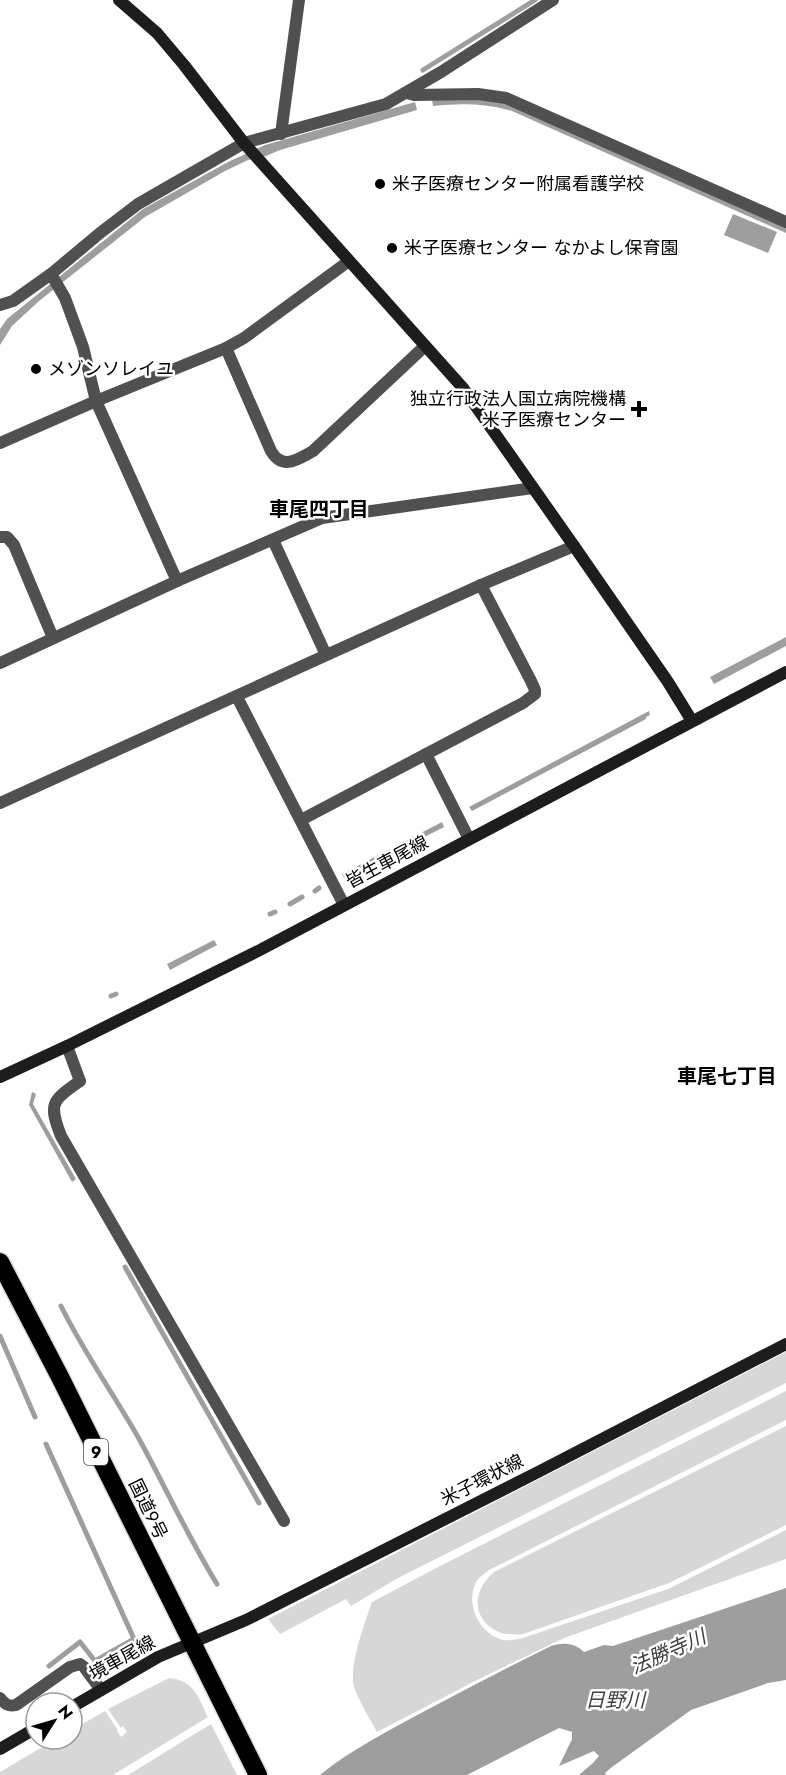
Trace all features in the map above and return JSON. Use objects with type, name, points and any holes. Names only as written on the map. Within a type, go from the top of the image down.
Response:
[{"type":"highway","name":"国道9号","points":[[0,1263],[60,1377],[258,1775]]},
{"type":"main road","points":[[119,0],[157,33],[260,162],[463,388],[692,720]]},
{"type":"main road","name":"皆生車尾線","points":[[0,1077],[260,950],[786,672]]},
{"type":"main road","name":"米子環状線","points":[[191,1642],[246,1620],[786,1344]]},
{"type":"main road","name":"境車尾線","points":[[84,1700],[158,1657],[191,1642]]},
{"type":"main road","points":[[0,1749],[24,1735]]},
{"type":"street","points":[[280,134],[298,0]]},
{"type":"street","points":[[0,305],[13,301],[51,274],[138,204],[244,143],[386,104],[553,0]]},
{"type":"street","points":[[407,93],[414,95],[478,94],[506,98],[786,222]]},
{"type":"street","points":[[0,443],[226,348],[244,338],[350,261]]},
{"type":"street","points":[[51,274],[65,298],[83,347],[96,401],[177,581]]},
{"type":"street","points":[[226,348],[275,457],[281,462],[286,462],[313,451],[425,346]]},
{"type":"street","points":[[0,663],[177,581],[322,518],[533,488]]},
{"type":"street","points":[[0,537],[7,537],[14,545],[53,638]]},
{"type":"street","points":[[273,540],[326,655]]},
{"type":"street","points":[[0,802],[481,585],[574,546]]},
{"type":"street","points":[[302,820],[528,700],[535,694],[531,681],[481,585]]},
{"type":"street","points":[[237,697],[344,905]]},
{"type":"street","points":[[426,754],[469,839]]},
{"type":"street","points":[[67,1046],[80,1081],[55,1103],[54,1118],[62,1136],[284,1521]]},
{"type":"street","points":[[0,1698],[8,1706],[16,1705],[70,1667],[80,1664],[101,1690]]},
{"type":"shaded area","points":[[786,1352],[786,1383],[396,1579],[351,1606],[346,1599],[280,1634],[268,1619]]},
{"type":"shaded area","points":[[786,1391],[786,1420],[489,1570],[478,1579],[474,1588],[473,1607],[476,1616],[487,1631],[504,1640],[514,1640],[668,1589],[786,1530],[786,1559],[564,1638],[377,1732],[359,1700],[353,1681],[356,1652],[372,1602]]},
{"type":"shaded area","points":[[786,1426],[786,1525],[669,1583],[523,1634],[497,1631],[481,1616],[478,1606],[479,1594],[484,1583],[494,1572]]},
{"type":"shaded area","points":[[169,1678],[177,1679],[190,1686],[198,1696],[208,1717],[113,1775],[0,1775],[0,1772],[36,1751],[84,1751],[84,1723],[105,1711],[121,1737],[127,1732],[123,1726],[121,1728],[108,1709]]},
{"type":"shaded area","points":[[211,1724],[237,1775],[128,1775]]},
{"type":"water","points":[[462,97],[509,102],[786,224],[786,233],[512,111],[473,104],[433,106],[432,99]]},
{"type":"water","points":[[415,102],[417,110],[248,160],[145,217],[39,301],[12,326],[0,345],[0,329],[7,319],[143,209],[228,162],[265,145]]},
{"type":"water","points":[[733,214],[777,232],[768,253],[724,235]]},
{"type":"water","points":[[786,637],[786,646],[714,684],[710,677]]},
{"type":"water","points":[[649,711],[650,715],[646,719],[472,811],[469,807]]},
{"type":"water","points":[[442,822],[444,827],[344,878],[342,874]]},
{"type":"water","points":[[214,940],[217,945],[170,970],[167,964]]},
{"type":"water","points":[[32,1092],[36,1094],[33,1104],[76,1179],[72,1182],[29,1105]]},
{"type":"water","name":"日野川","points":[[786,1588],[786,1680],[768,1683],[691,1710],[612,1767],[605,1773],[606,1775],[579,1775],[599,1756],[594,1751],[559,1766],[572,1739],[572,1732],[559,1728],[467,1775],[320,1775],[383,1733],[551,1646],[569,1644],[584,1652],[604,1645],[613,1646]]},
{"type":"waterway","points":[[423,70],[535,0]]},
{"type":"waterway","points":[[315,891],[319,888]]},
{"type":"waterway","points":[[290,904],[302,897]]},
{"type":"waterway","points":[[270,914],[275,912]]},
{"type":"waterway","points":[[111,996],[116,994]]},
{"type":"waterway","points":[[125,1267],[259,1503]]},
{"type":"waterway","points":[[61,1306],[138,1437],[217,1584]]},
{"type":"waterway","points":[[0,1336],[35,1417]]},
{"type":"waterway","points":[[46,1444],[134,1639],[95,1661],[80,1642],[49,1666]]},
{"type":"place","name":"米子医療センター附属看護学校","points":[[380,184]]},
{"type":"place","name":"米子医療センター なかよし保育園","points":[[392,248]]},
{"type":"place","name":"メゾンソレイユ","points":[[36,369]]},
{"type":"place","name":"独立行政法人国立病院機構 米子医療センター","points":[[639,409]]},
{"type":"district","name":"車尾四丁目","points":[[319,509]]},
{"type":"district","name":"車尾七丁目","points":[[727,1076]]},
{"type":"water label","name":"法勝寺川","points":[[668,1652]]}]
